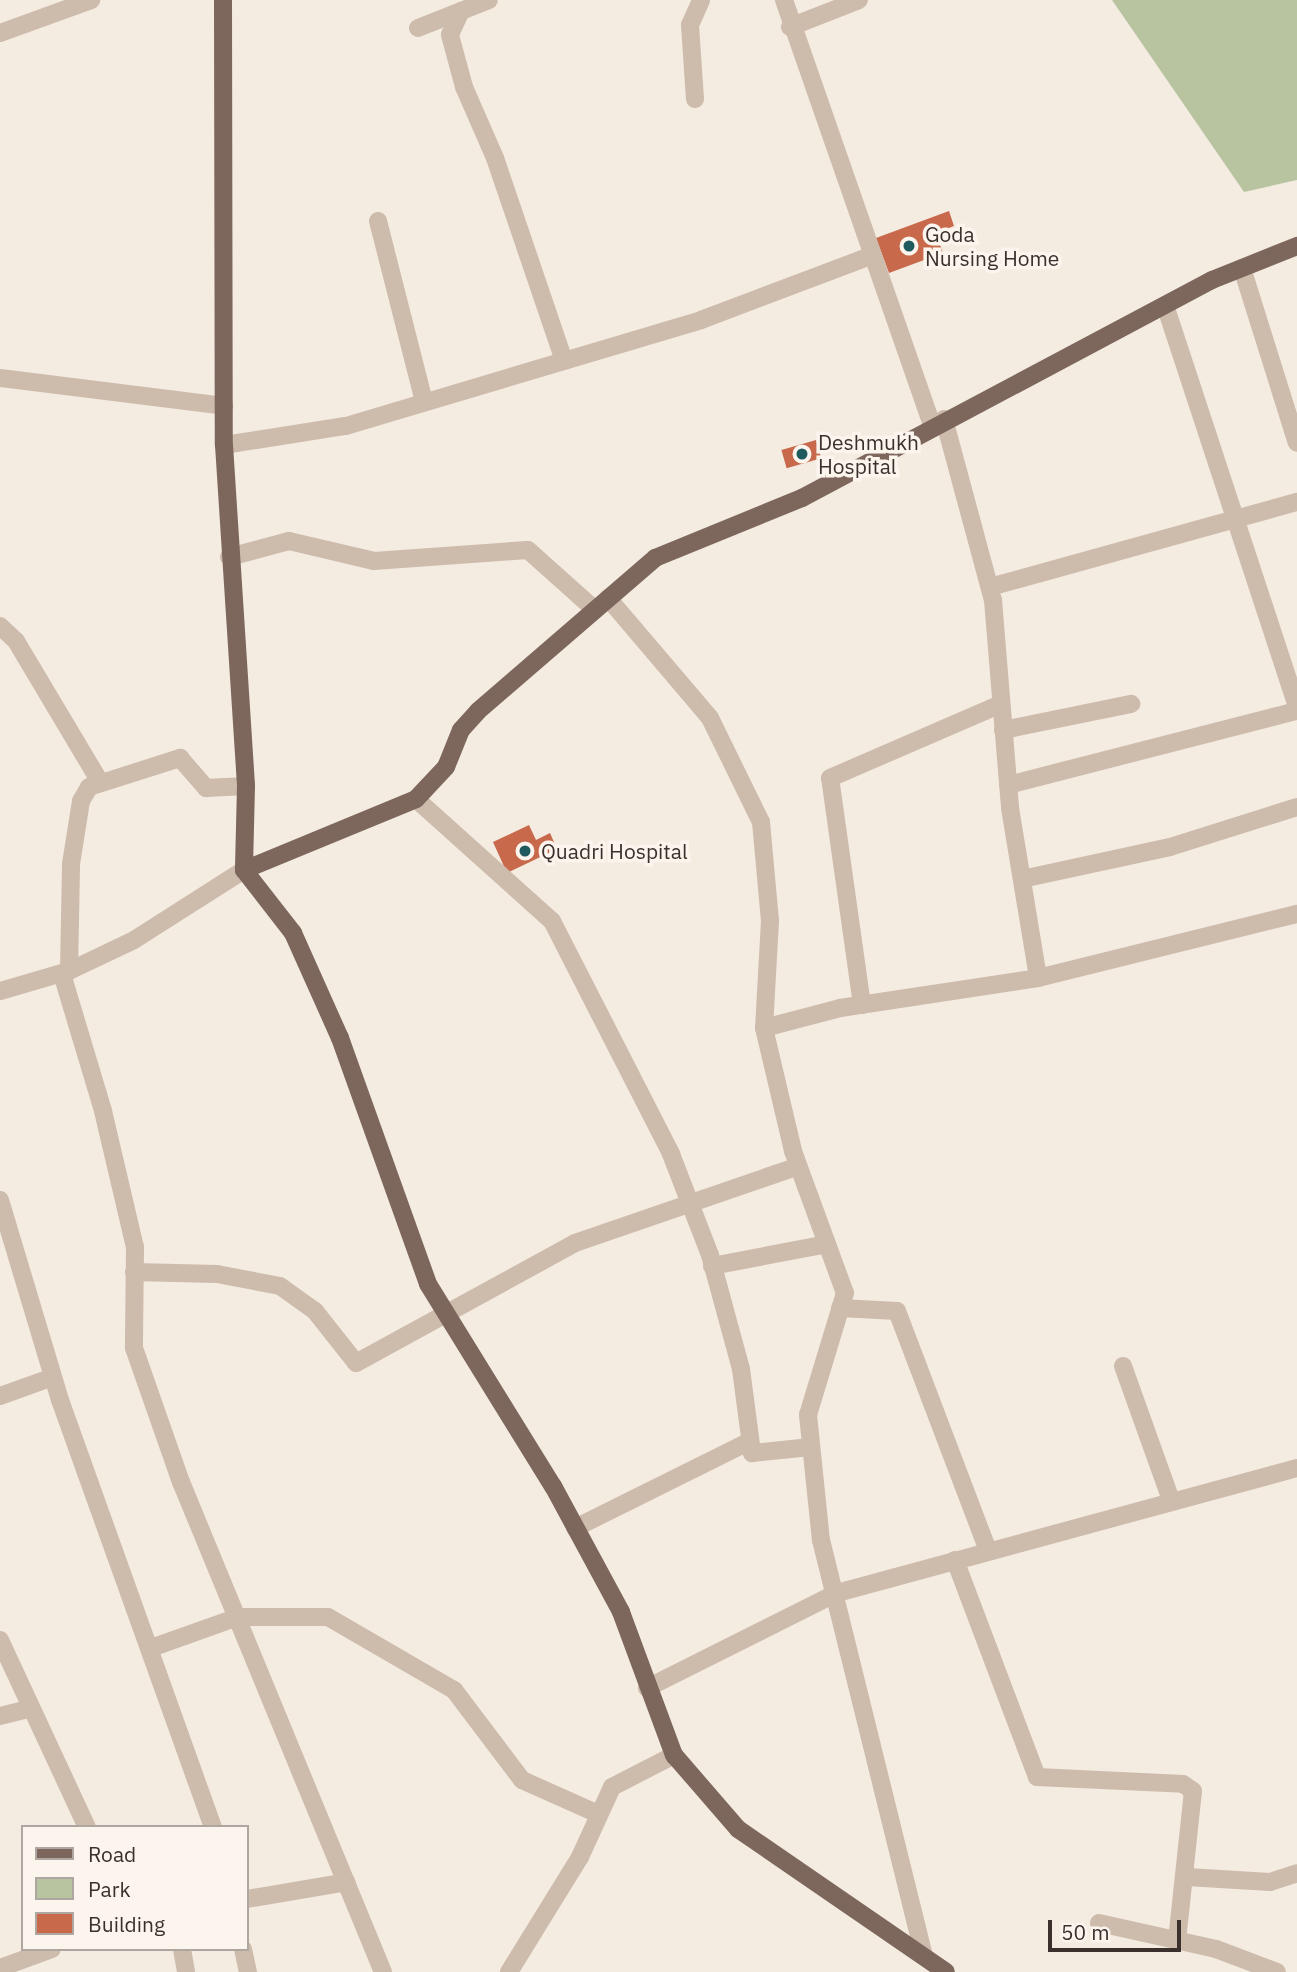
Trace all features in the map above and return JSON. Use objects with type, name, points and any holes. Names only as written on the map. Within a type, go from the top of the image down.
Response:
[{"type":"main road","points":[[223,0],[223,406],[229,557],[246,786],[244,870],[293,933],[340,1038],[428,1284],[575,1528],[621,1612],[674,1755],[738,1829],[946,1972]]},
{"type":"main road","points":[[244,870],[416,799],[446,767],[461,730],[478,710],[655,558],[802,498],[938,422],[1165,305],[1242,268],[1297,246]]},
{"type":"street","points":[[0,33],[91,0]]},
{"type":"street","points":[[418,28],[489,0]]},
{"type":"street","points":[[695,99],[690,25],[701,0]]},
{"type":"street","points":[[784,0],[790,27],[870,256],[938,422],[989,587],[1008,785],[1038,978]]},
{"type":"street","points":[[790,27],[859,0]]},
{"type":"street","points":[[461,11],[450,35],[464,87],[495,159],[564,361]]},
{"type":"street","points":[[378,221],[424,402]]},
{"type":"street","points":[[224,445],[346,426],[701,320],[870,256]]},
{"type":"street","points":[[1242,268],[1297,443]]},
{"type":"street","points":[[1008,785],[1297,709],[1238,521],[1165,305]]},
{"type":"street","points":[[0,378],[223,406]]},
{"type":"street","points":[[989,587],[1238,521],[1297,502]]},
{"type":"street","points":[[229,557],[289,541],[374,561],[528,550],[601,604],[710,718],[761,822],[770,921],[764,1028],[798,1166],[845,1293],[808,1415],[821,1540],[837,1593],[925,1956]]},
{"type":"street","points":[[0,626],[16,641],[100,780]]},
{"type":"street","points":[[862,1005],[830,778],[1001,704]]},
{"type":"street","points":[[1003,730],[1131,704]]},
{"type":"street","points":[[246,786],[206,788],[180,758],[100,780],[81,801],[71,864],[65,972],[103,1111],[134,1272],[134,1348],[238,1617],[383,1972]]},
{"type":"street","points":[[416,799],[552,921],[671,1154],[691,1207],[712,1266],[741,1369],[751,1453],[811,1447]]},
{"type":"street","points":[[1021,879],[1170,847],[1297,807]]},
{"type":"street","points":[[0,991],[65,972],[134,940],[244,870]]},
{"type":"street","points":[[764,1028],[862,1005],[1038,978],[1297,914]]},
{"type":"street","points":[[134,1272],[217,1274],[280,1286],[315,1311],[356,1363],[575,1243],[691,1207],[798,1166]]},
{"type":"street","points":[[0,1199],[53,1377],[212,1825]]},
{"type":"street","points":[[712,1266],[827,1244]]},
{"type":"street","points":[[840,1308],[897,1311],[987,1548]]},
{"type":"street","points":[[1123,1366],[1171,1500]]},
{"type":"street","points":[[0,1396],[53,1377]]},
{"type":"street","points":[[575,1528],[750,1441]]},
{"type":"street","points":[[647,1688],[837,1593],[956,1560],[987,1548],[1297,1468]]},
{"type":"street","points":[[956,1560],[1037,1777],[1189,1786],[1195,1798],[1177,1940]]},
{"type":"street","points":[[151,1647],[238,1617],[328,1617],[454,1690],[522,1780],[596,1813]]},
{"type":"street","points":[[0,1640],[29,1709],[86,1825]]},
{"type":"street","points":[[0,1716],[29,1709]]},
{"type":"street","points":[[509,1972],[580,1857],[596,1813],[611,1787],[674,1755]]},
{"type":"street","points":[[1187,1877],[1270,1882],[1297,1873]]},
{"type":"street","points":[[248,1899],[347,1882]]},
{"type":"street","points":[[1099,1923],[1177,1940],[1277,1972]]},
{"type":"street","points":[[0,1968],[47,1951]]},
{"type":"street","points":[[182,1951],[186,1972]]},
{"type":"street","points":[[243,1951],[248,1972]]},
{"type":"green space","points":[[1112,0],[1297,0],[1297,180],[1244,192]]},
{"type":"building","points":[[949,211],[954,226],[936,233],[943,253],[889,273],[876,238]]},
{"type":"building","points":[[816,440],[821,458],[787,468],[781,450]]},
{"type":"building","points":[[529,825],[536,840],[550,833],[557,849],[507,873],[493,842]]},
{"type":"place","name":"Goda Nursing Home","points":[[909,246]]},
{"type":"place","name":"Deshmukh Hospital","points":[[802,454]]},
{"type":"place","name":"Quadri Hospital","points":[[525,851]]}]
